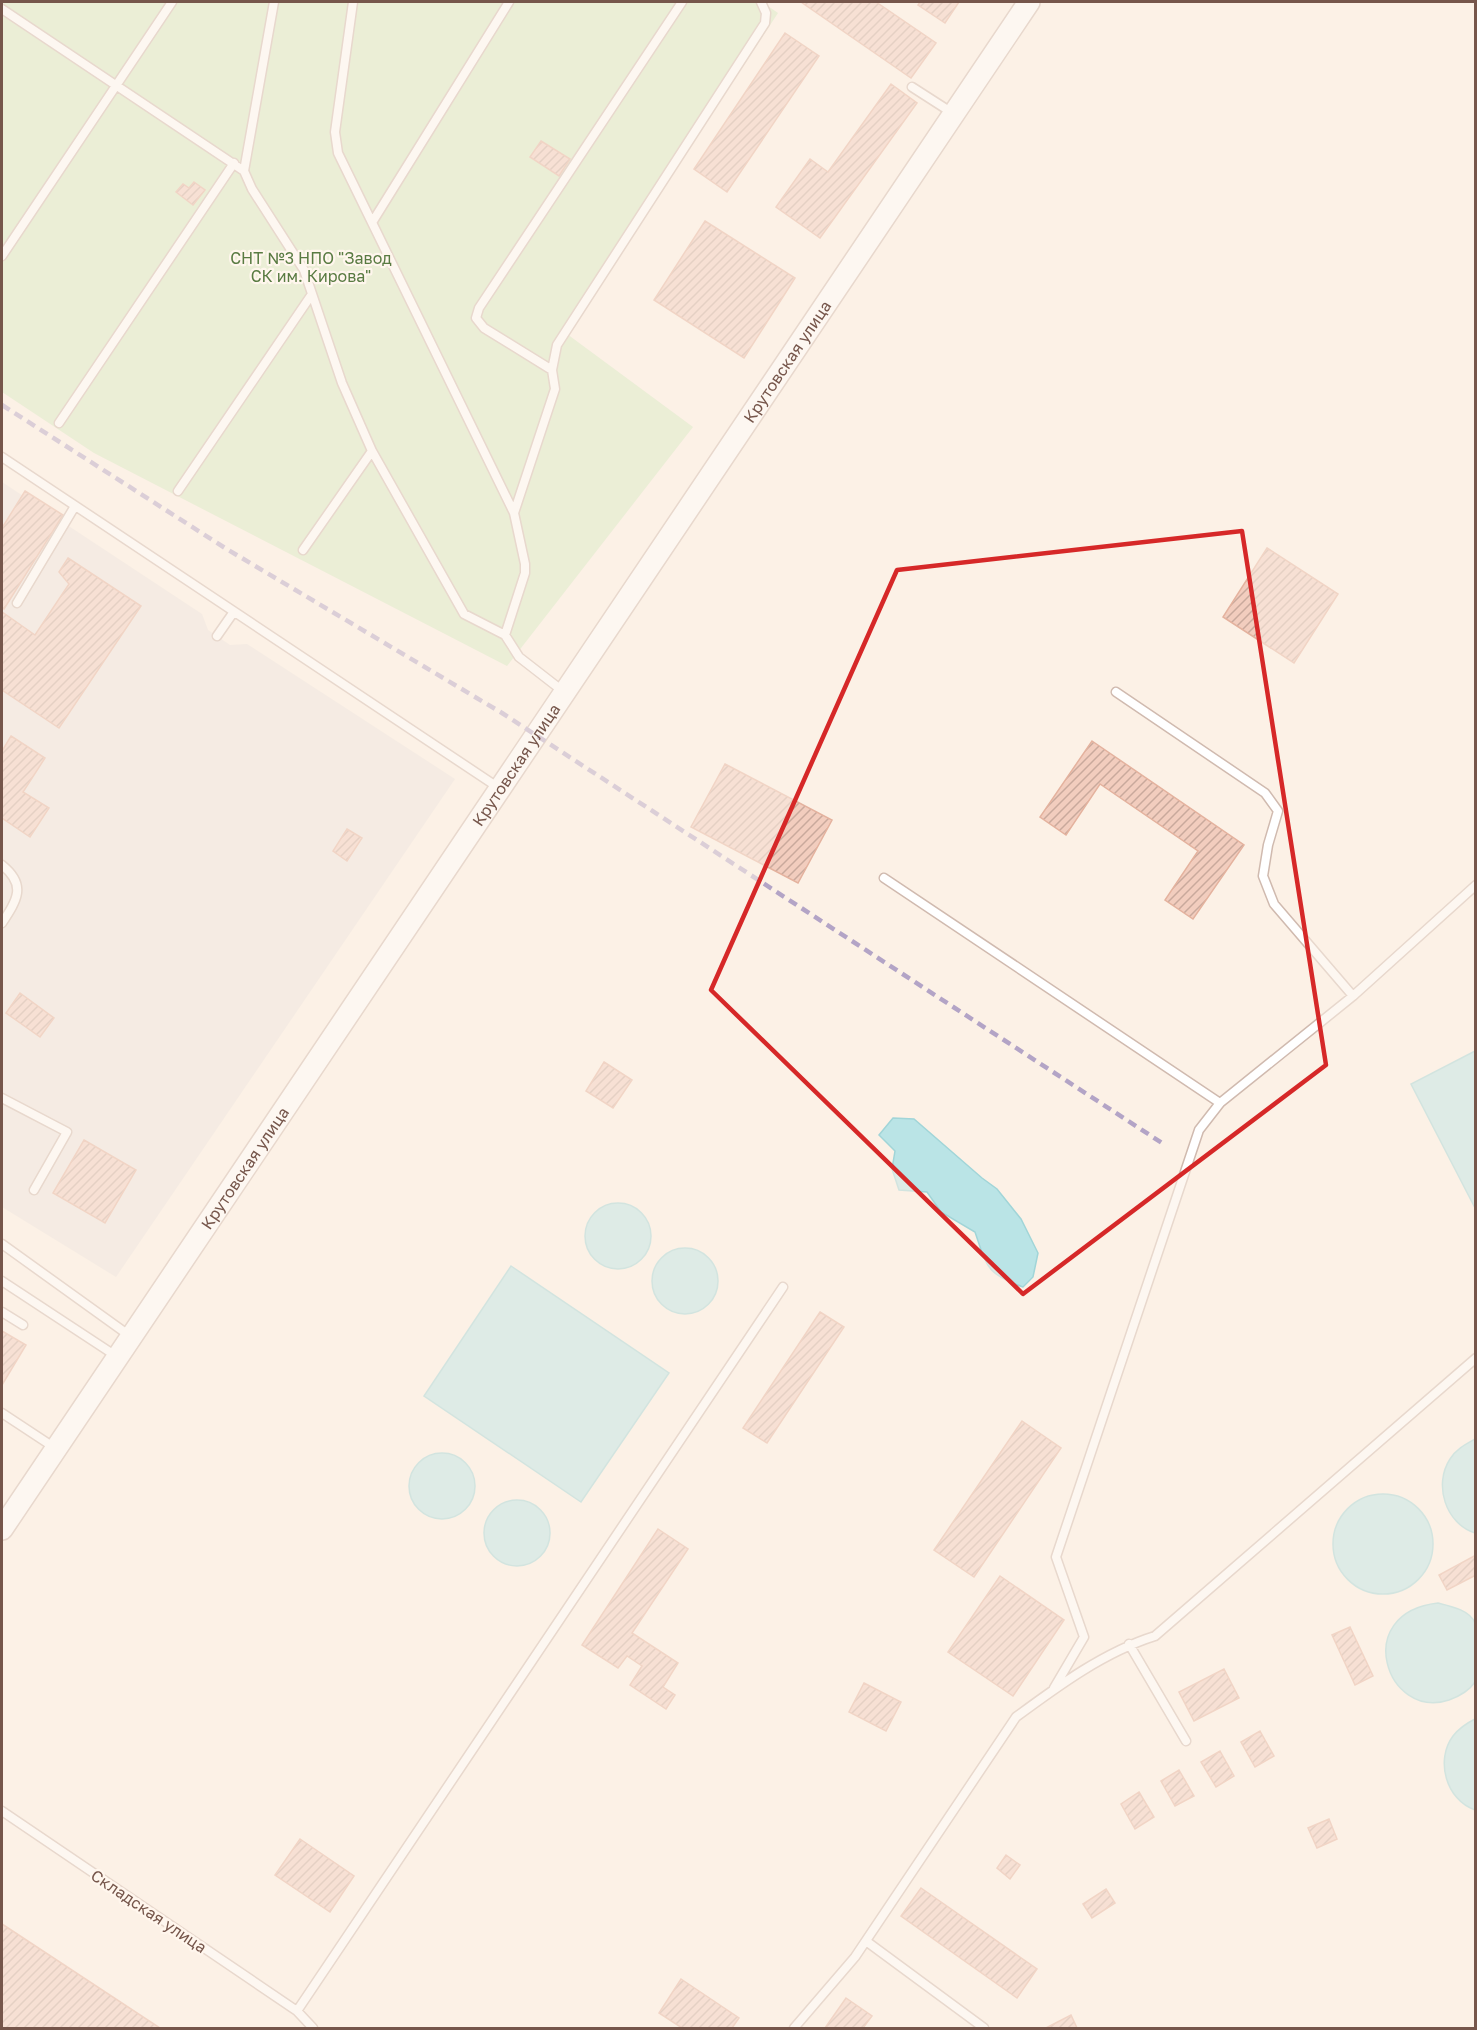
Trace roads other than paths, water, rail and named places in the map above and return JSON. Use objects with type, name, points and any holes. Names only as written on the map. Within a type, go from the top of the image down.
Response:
[{"type":"street","name":"Крутовская улица","points":[[2,1528],[1029,2]]},
{"type":"lane","points":[[6,2],[2,9],[244,171],[252,189],[304,270],[342,383],[372,451],[464,614],[505,635],[519,657],[564,692]]},
{"type":"lane","points":[[2,256],[172,2]]},
{"type":"lane","points":[[244,171],[274,2]]},
{"type":"lane","points":[[353,2],[335,132],[338,153],[514,513],[525,573],[505,635]]},
{"type":"lane","points":[[373,222],[509,2]]},
{"type":"lane","points":[[552,370],[484,328],[476,318],[479,308],[682,2]]},
{"type":"lane","points":[[514,513],[555,389],[552,370],[557,345],[765,23],[766,13],[761,2]]},
{"type":"lane","points":[[912,87],[954,114]]},
{"type":"lane","points":[[59,423],[234,163]]},
{"type":"lane","points":[[178,491],[312,294]]},
{"type":"lane","points":[[303,550],[372,451]]},
{"type":"lane","points":[[2,457],[499,789]]},
{"type":"lane","points":[[17,603],[75,506]]},
{"type":"lane","points":[[217,636],[233,613]]},
{"type":"lane","points":[[1116,692],[1265,793],[1278,811],[1268,845],[1263,876],[1274,904],[1353,996]]},
{"type":"lane","points":[[2,865],[13,873],[18,888],[15,903],[2,923]]},
{"type":"lane","points":[[884,878],[1220,1103]]},
{"type":"lane","points":[[1052,1691],[1084,1637],[1056,1557],[1199,1130],[1220,1103],[1353,996],[1476,885]]},
{"type":"lane","points":[[2,1098],[67,1132],[34,1190]]},
{"type":"lane","points":[[2,1244],[130,1336]]},
{"type":"lane","points":[[2,1281],[117,1356]]},
{"type":"lane","points":[[297,2011],[783,1287]]},
{"type":"lane","points":[[2,1312],[23,1325]]},
{"type":"lane","points":[[794,2028],[855,1958],[1016,1717],[1052,1691],[1130,1644],[1155,1636],[1476,1358]]},
{"type":"lane","points":[[2,1413],[55,1448]]},
{"type":"lane","points":[[1130,1644],[1186,1741]]},
{"type":"lane","name":"Складская улица","points":[[2,1811],[297,2011],[314,2028]]},
{"type":"lane","points":[[866,1941],[984,2028]]},
{"type":"water","points":[[1475,1051],[1475,1208],[1411,1084]]},
{"type":"water","points":[[893,1118],[914,1119],[997,1189],[1021,1219],[1038,1253],[1033,1277],[1023,1287],[995,1273],[982,1254],[975,1232],[941,1212],[927,1192],[899,1190],[892,1169],[895,1151],[879,1135]]},
{"type":"water","points":[[624,1203],[642,1212],[649,1223],[651,1236],[649,1249],[642,1260],[631,1267],[612,1269],[594,1260],[587,1249],[585,1230],[594,1212],[605,1205]]},
{"type":"water","points":[[691,1248],[709,1257],[716,1268],[718,1281],[716,1294],[709,1305],[698,1312],[679,1314],[661,1305],[654,1294],[652,1275],[661,1257],[672,1250]]},
{"type":"water","points":[[511,1266],[669,1373],[581,1502],[424,1396]]},
{"type":"water","points":[[1475,1439],[1475,1533],[1456,1521],[1450,1512],[1445,1502],[1443,1480],[1445,1469],[1452,1455]]},
{"type":"water","points":[[436,1453],[448,1453],[466,1462],[473,1473],[475,1486],[473,1499],[466,1510],[455,1517],[436,1519],[423,1514],[414,1505],[409,1492],[409,1480],[414,1467],[423,1458]]},
{"type":"water","points":[[1383,1494],[1402,1498],[1418,1509],[1429,1525],[1433,1544],[1429,1563],[1418,1579],[1402,1590],[1383,1594],[1364,1590],[1348,1579],[1337,1563],[1333,1544],[1337,1525],[1348,1509],[1364,1498]]},
{"type":"water","points":[[511,1500],[523,1500],[541,1509],[548,1520],[550,1533],[548,1546],[541,1557],[530,1564],[511,1566],[498,1561],[489,1552],[484,1539],[484,1527],[489,1514],[498,1505]]},
{"type":"water","points":[[1438,1603],[1464,1612],[1475,1623],[1475,1682],[1467,1691],[1449,1700],[1427,1702],[1409,1695],[1395,1681],[1387,1663],[1386,1644],[1394,1625],[1411,1611]]},
{"type":"water","points":[[1475,1719],[1475,1810],[1457,1798],[1446,1778],[1444,1767],[1445,1756],[1453,1736]]},
{"type":"railway","points":[[2,405],[225,548],[502,713],[1162,1143]]},
{"type":"park label","name":"СНТ №3 НПО \"Завод СК им. Кирова\"","points":[[311,267]]}]
